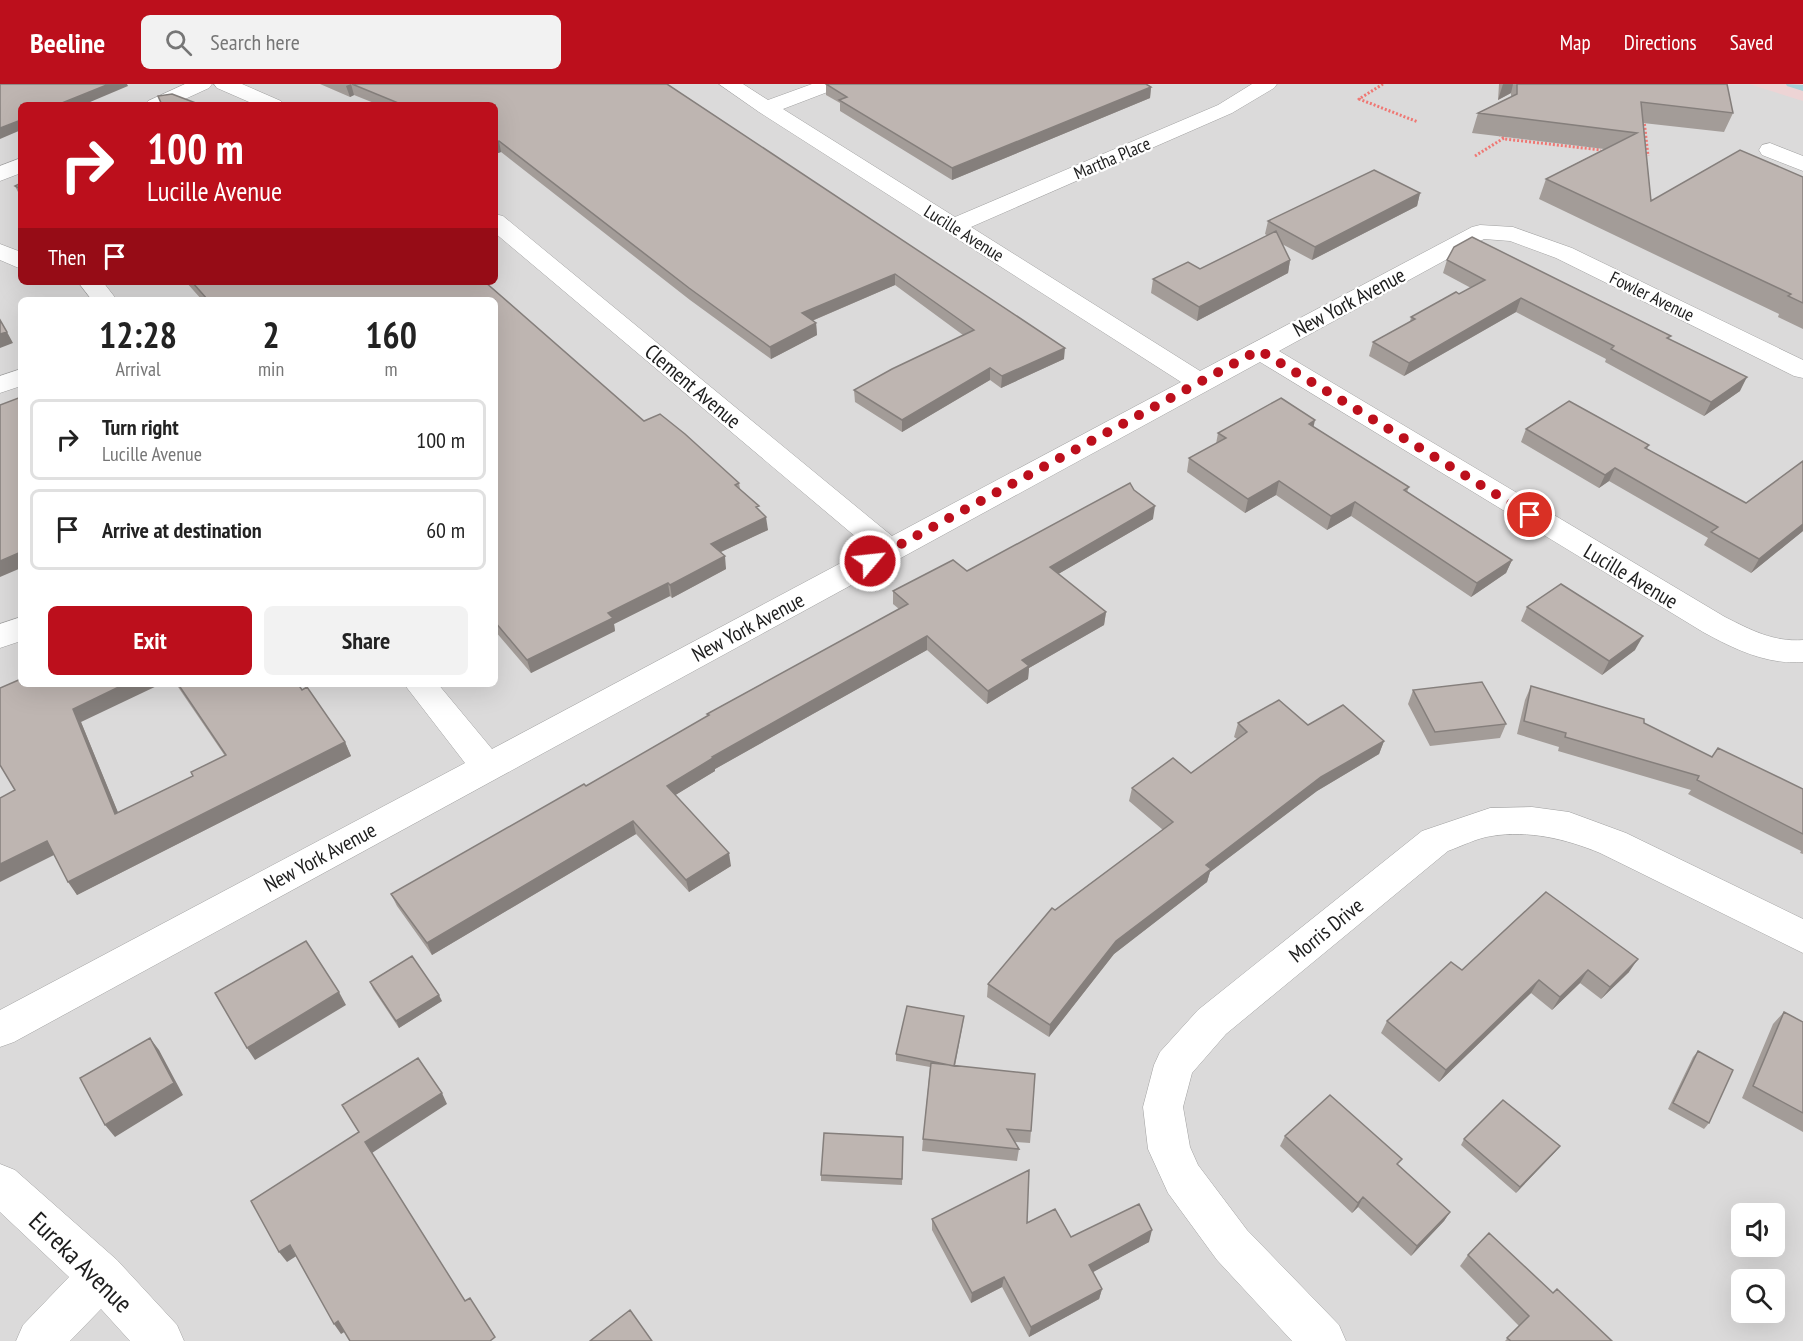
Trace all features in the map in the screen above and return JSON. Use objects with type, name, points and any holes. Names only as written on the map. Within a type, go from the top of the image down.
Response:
[{"type":"street","points":[[162,102],[202,84]]},
{"type":"street","points":[[224,84],[267,102]]},
{"type":"street","name":"Lucille Avenue","points":[[729,84],[1199,382]]},
{"type":"street","points":[[766,108],[831,84]]},
{"type":"street","name":"Martha Place","points":[[954,226],[1225,109],[1267,84]]},
{"type":"street","points":[[1770,150],[1803,164]]},
{"type":"street","points":[[0,174],[18,166]]},
{"type":"street","name":"Clement Avenue","points":[[498,223],[890,550]]},
{"type":"street","name":"New York Avenue","points":[[0,1030],[1480,232],[1497,231]]},
{"type":"street","name":"Fowler Avenue","points":[[1497,231],[1513,234],[1564,253],[1803,370]]},
{"type":"street","points":[[0,251],[18,260]]},
{"type":"street","points":[[92,285],[102,297]]},
{"type":"street","name":"Lucille Avenue","points":[[1259,350],[1688,610],[1751,644],[1799,652]]},
{"type":"street","points":[[0,385],[18,378]]},
{"type":"street","points":[[0,637],[18,629]]},
{"type":"street","points":[[422,687],[487,767]]},
{"type":"street","name":"Morris Drive","points":[[1323,1341],[1232,1245],[1183,1179],[1169,1149],[1163,1107],[1174,1065],[1212,1023],[1435,841],[1490,822],[1532,821],[1569,826],[1613,843],[1803,937]]},
{"type":"street","name":"Eureka Avenue","points":[[0,1184],[101,1276],[161,1341]]},
{"type":"street","points":[[39,1341],[101,1276]]},
{"type":"path","points":[[1383,84],[1359,99],[1418,123]]},
{"type":"path","points":[[1647,116],[1642,121],[1648,156]]},
{"type":"path","points":[[1499,134],[1504,138],[1601,150]]},
{"type":"path","points":[[1475,156],[1504,138]]},
{"type":"shaded area","points":[[0,84],[1803,84],[1803,1341],[0,1341]]},
{"type":"shaded area","points":[[1749,84],[1803,84],[1803,101]]},
{"type":"building","points":[[0,84],[109,84],[64,102],[18,102],[18,121],[0,128]]},
{"type":"building","points":[[352,84],[667,84],[1065,348],[1002,376],[990,368],[902,420],[854,390],[974,330],[895,274],[802,313],[816,323],[770,347],[689,288],[498,141],[498,102],[396,102]]},
{"type":"building","points":[[826,84],[1146,84],[1151,87],[952,168],[839,100],[847,97]]},
{"type":"building","points":[[1517,84],[1727,84],[1733,113],[1641,102],[1651,201],[1740,150],[1803,177],[1803,303],[1788,296],[1791,294],[1546,179],[1637,133],[1478,113],[1517,94]]},
{"type":"building","points":[[172,94],[193,102],[161,102],[158,96]]},
{"type":"building","points":[[1374,170],[1420,193],[1315,247],[1268,221]]},
{"type":"building","points":[[1276,231],[1290,260],[1199,307],[1153,279],[1188,262],[1200,269]]},
{"type":"building","points":[[1472,237],[1671,336],[1667,338],[1747,377],[1711,402],[1611,349],[1614,346],[1521,298],[1409,363],[1373,342],[1415,319],[1411,317],[1456,292],[1459,294],[1485,280],[1447,260],[1454,247]]},
{"type":"building","points":[[195,285],[488,285],[644,421],[660,414],[685,434],[739,483],[735,485],[759,506],[756,507],[766,517],[711,544],[725,556],[670,585],[668,583],[608,613],[613,618],[527,660],[498,626],[498,297],[205,297]]},
{"type":"building","points":[[0,320],[7,332],[0,334]]},
{"type":"building","points":[[18,398],[18,553],[0,561],[0,405]]},
{"type":"building","points":[[1281,398],[1315,420],[1309,424],[1409,487],[1404,490],[1512,560],[1477,583],[1355,502],[1331,516],[1279,481],[1248,499],[1189,458],[1226,438],[1218,433]]},
{"type":"building","points":[[1569,401],[1649,445],[1645,448],[1746,503],[1803,461],[1803,524],[1759,559],[1711,532],[1718,527],[1615,468],[1605,475],[1526,429]]},
{"type":"building","points":[[1130,483],[1134,490],[1155,506],[1050,567],[1106,612],[1022,660],[1029,666],[988,691],[927,636],[712,757],[667,786],[729,853],[686,880],[633,821],[427,943],[391,894],[584,784],[586,786],[709,715],[707,714],[908,604],[893,591],[953,560],[967,571]]},
{"type":"building","points":[[1561,584],[1643,636],[1609,661],[1527,607]]},
{"type":"building","points":[[18,680],[18,687],[119,687],[73,709],[115,814],[193,776],[191,772],[226,755],[180,687],[300,687],[302,690],[307,687],[345,742],[68,882],[47,841],[0,864],[0,798],[15,790],[0,765],[0,688]]},
{"type":"building","points":[[1482,682],[1506,724],[1435,732],[1413,690]]},
{"type":"building","points":[[1531,686],[1644,719],[1644,723],[1712,757],[1718,748],[1803,789],[1803,834],[1697,780],[1699,776],[1565,737],[1566,733],[1524,721]]},
{"type":"building","points":[[1279,700],[1308,725],[1343,705],[1384,741],[1321,777],[1206,865],[1211,869],[1116,941],[1050,1025],[988,984],[1052,908],[1055,910],[1173,822],[1132,788],[1173,758],[1191,773],[1247,732],[1238,723]]},
{"type":"building","points":[[1546,892],[1638,959],[1610,987],[1588,970],[1560,997],[1539,980],[1446,1070],[1387,1021],[1451,962],[1462,970]]},
{"type":"building","points":[[306,941],[339,992],[247,1048],[215,993]]},
{"type":"building","points":[[412,956],[439,995],[396,1021],[370,982]]},
{"type":"building","points":[[907,1006],[964,1016],[954,1066],[896,1054]]},
{"type":"building","points":[[1784,1012],[1803,1022],[1803,1113],[1753,1086]]},
{"type":"building","points":[[150,1038],[174,1083],[105,1125],[80,1078]]},
{"type":"building","points":[[1698,1051],[1733,1070],[1709,1123],[1673,1103]]},
{"type":"building","points":[[418,1058],[442,1093],[365,1142],[465,1301],[470,1298],[495,1337],[490,1341],[350,1341],[338,1321],[334,1324],[290,1245],[279,1252],[251,1201],[359,1132],[342,1105]]},
{"type":"building","points":[[931,1063],[1035,1074],[1031,1131],[1007,1129],[1019,1149],[923,1139]]},
{"type":"building","points":[[1330,1095],[1402,1159],[1397,1164],[1450,1212],[1417,1246],[1363,1197],[1358,1203],[1285,1136]]},
{"type":"building","points":[[1503,1100],[1560,1146],[1520,1187],[1464,1139]]},
{"type":"building","points":[[824,1133],[903,1137],[902,1179],[821,1175]]},
{"type":"building","points":[[1029,1170],[1027,1223],[1055,1209],[1071,1237],[1139,1204],[1152,1230],[1089,1265],[1102,1289],[1031,1327],[1004,1277],[972,1293],[932,1219]]},
{"type":"building","points":[[1489,1233],[1553,1293],[1557,1289],[1612,1341],[1511,1341],[1507,1338],[1529,1316],[1468,1255]]},
{"type":"building","points":[[630,1310],[652,1341],[590,1341]]},
{"type":"waterway","points":[[1790,84],[1803,88]]},
{"type":"route","points":[[870,561],[1259,350],[1311,384],[1530,515]]}]
